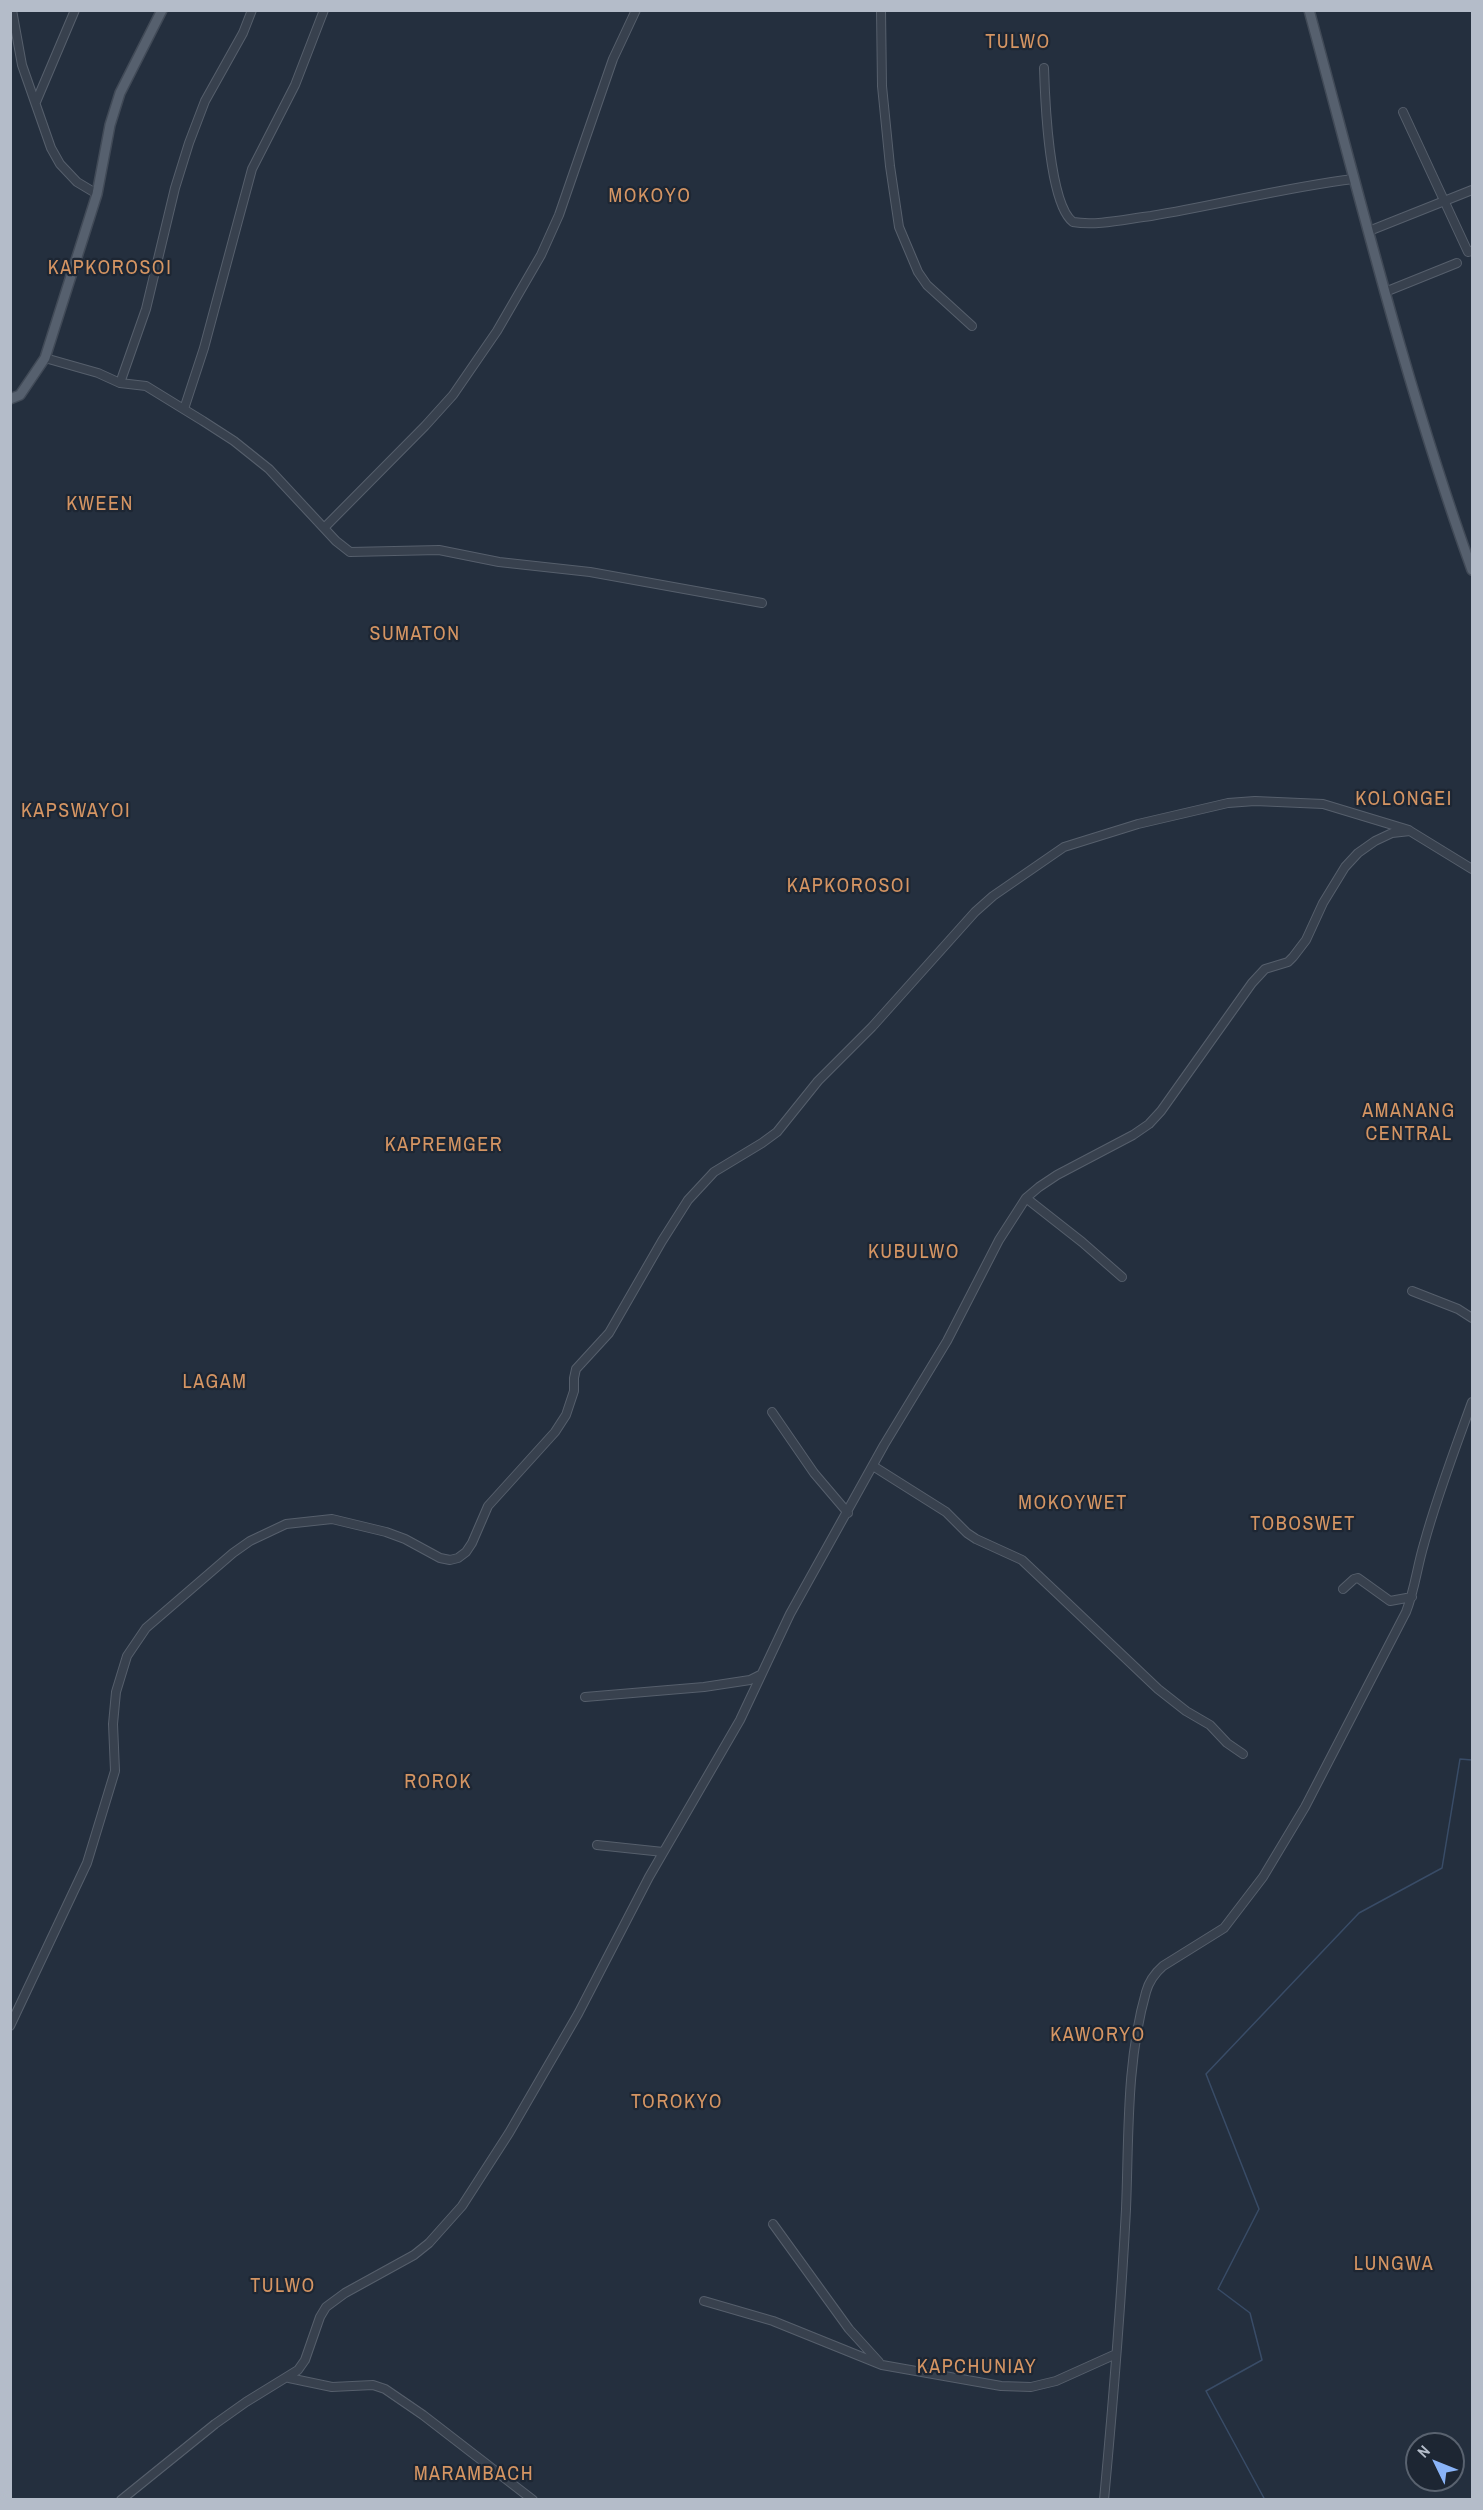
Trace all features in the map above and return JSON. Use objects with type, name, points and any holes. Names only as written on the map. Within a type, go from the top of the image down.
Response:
[{"type":"main road","points":[[10,399],[20,395],[45,358],[97,194],[110,125],[120,93],[162,10]]},
{"type":"main road","points":[[1310,10],[1384,292],[1473,570]]},
{"type":"street","points":[[12,10],[22,65],[51,148],[60,164],[77,182],[97,194]]},
{"type":"street","points":[[36,102],[75,10]]},
{"type":"street","points":[[120,382],[146,309],[175,188],[193,132],[205,102],[243,33],[252,10]]},
{"type":"street","points":[[184,409],[210,329],[252,169],[295,84],[324,10]]},
{"type":"street","points":[[325,527],[395,459],[453,395],[497,331],[541,255],[559,215],[613,59],[636,10]]},
{"type":"street","points":[[881,10],[882,86],[899,228],[918,272],[927,285],[972,326]]},
{"type":"street","points":[[1044,68],[1049,143],[1057,188],[1063,212],[1073,222],[1094,223],[1146,216],[1272,194],[1316,183],[1354,179]]},
{"type":"street","points":[[1403,112],[1468,252],[1473,250]]},
{"type":"street","points":[[1368,231],[1473,190]]},
{"type":"street","points":[[1384,292],[1457,263]]},
{"type":"street","points":[[45,358],[98,373],[120,382],[146,386],[184,409],[234,441],[254,457],[325,527],[343,548],[357,554],[439,550],[499,562],[590,572],[762,603]]},
{"type":"street","points":[[10,2026],[87,1863],[115,1771],[113,1724],[116,1692],[127,1656],[146,1628],[174,1601],[241,1547],[286,1524],[332,1519],[405,1539],[440,1558],[450,1560],[466,1552],[488,1506],[555,1432],[566,1415],[574,1391],[576,1369],[609,1334],[688,1200],[714,1172],[762,1143],[777,1131],[818,1081],[872,1027],[981,907],[1052,854],[1074,842],[1228,803],[1255,801],[1323,804],[1410,831],[1473,869]]},
{"type":"street","points":[[121,2499],[246,2402],[289,2378],[305,2360],[327,2307],[345,2293],[414,2255],[429,2243],[462,2206],[509,2133],[578,2014],[663,1852],[740,1720],[790,1614],[873,1466],[947,1341],[984,1265],[1026,1198],[1057,1175],[1149,1124],[1191,1071],[1247,988],[1265,969],[1288,962],[1299,950],[1345,867],[1358,853],[1375,841],[1392,834],[1410,831]]},
{"type":"street","points":[[1026,1198],[1122,1277]]},
{"type":"street","points":[[1412,1291],[1473,1318]]},
{"type":"street","points":[[1104,2499],[1126,2207],[1128,2107],[1137,2034],[1146,1990],[1155,1973],[1163,1966],[1224,1928],[1263,1877],[1305,1806],[1393,1639],[1412,1597],[1423,1545],[1448,1466],[1473,1402]]},
{"type":"street","points":[[772,1412],[814,1473],[848,1513]]},
{"type":"street","points":[[873,1466],[946,1512],[967,1533],[1022,1560],[1158,1689],[1186,1711],[1210,1725],[1227,1743],[1243,1754]]},
{"type":"street","points":[[1343,1589],[1358,1578],[1390,1601],[1412,1597]]},
{"type":"street","points":[[585,1697],[704,1687],[750,1680],[760,1676]]},
{"type":"street","points":[[597,1845],[663,1852]]},
{"type":"street","points":[[773,2224],[849,2329],[882,2365]]},
{"type":"street","points":[[704,2301],[773,2321],[882,2365],[1001,2386],[1031,2387],[1056,2381],[1116,2354]]},
{"type":"street","points":[[289,2378],[332,2387],[373,2385],[385,2389],[423,2415],[533,2499]]},
{"type":"waterway","points":[[1265,2500],[1206,2391],[1262,2360],[1250,2313],[1218,2289],[1259,2209],[1206,2074],[1359,1913],[1442,1868],[1460,1759],[1472,1760]]},
{"type":"district","name":"TULWO","points":[[1018,43]]},
{"type":"district","name":"MOKOYO","points":[[650,197]]},
{"type":"district","name":"KAPKOROSOI","points":[[110,269]]},
{"type":"district","name":"KWEEN","points":[[100,505]]},
{"type":"district","name":"SUMATON","points":[[415,635]]},
{"type":"district","name":"KOLONGEI","points":[[1404,800]]},
{"type":"district","name":"KAPSWAYOI","points":[[76,812]]},
{"type":"district","name":"KAPKOROSOI","points":[[849,887]]},
{"type":"district","name":"AMANANG CENTRAL","points":[[1409,1124]]},
{"type":"district","name":"KAPREMGER","points":[[444,1146]]},
{"type":"district","name":"KUBULWO","points":[[914,1253]]},
{"type":"district","name":"LAGAM","points":[[215,1383]]},
{"type":"district","name":"MOKOYWET","points":[[1073,1504]]},
{"type":"district","name":"TOBOSWET","points":[[1303,1525]]},
{"type":"district","name":"ROROK","points":[[438,1783]]},
{"type":"district","name":"KAWORYO","points":[[1098,2036]]},
{"type":"district","name":"TOROKYO","points":[[677,2103]]},
{"type":"district","name":"LUNGWA","points":[[1394,2265]]},
{"type":"district","name":"TULWO","points":[[283,2287]]},
{"type":"district","name":"KAPCHUNIAY","points":[[977,2368]]},
{"type":"district","name":"MARAMBACH","points":[[474,2475]]}]
